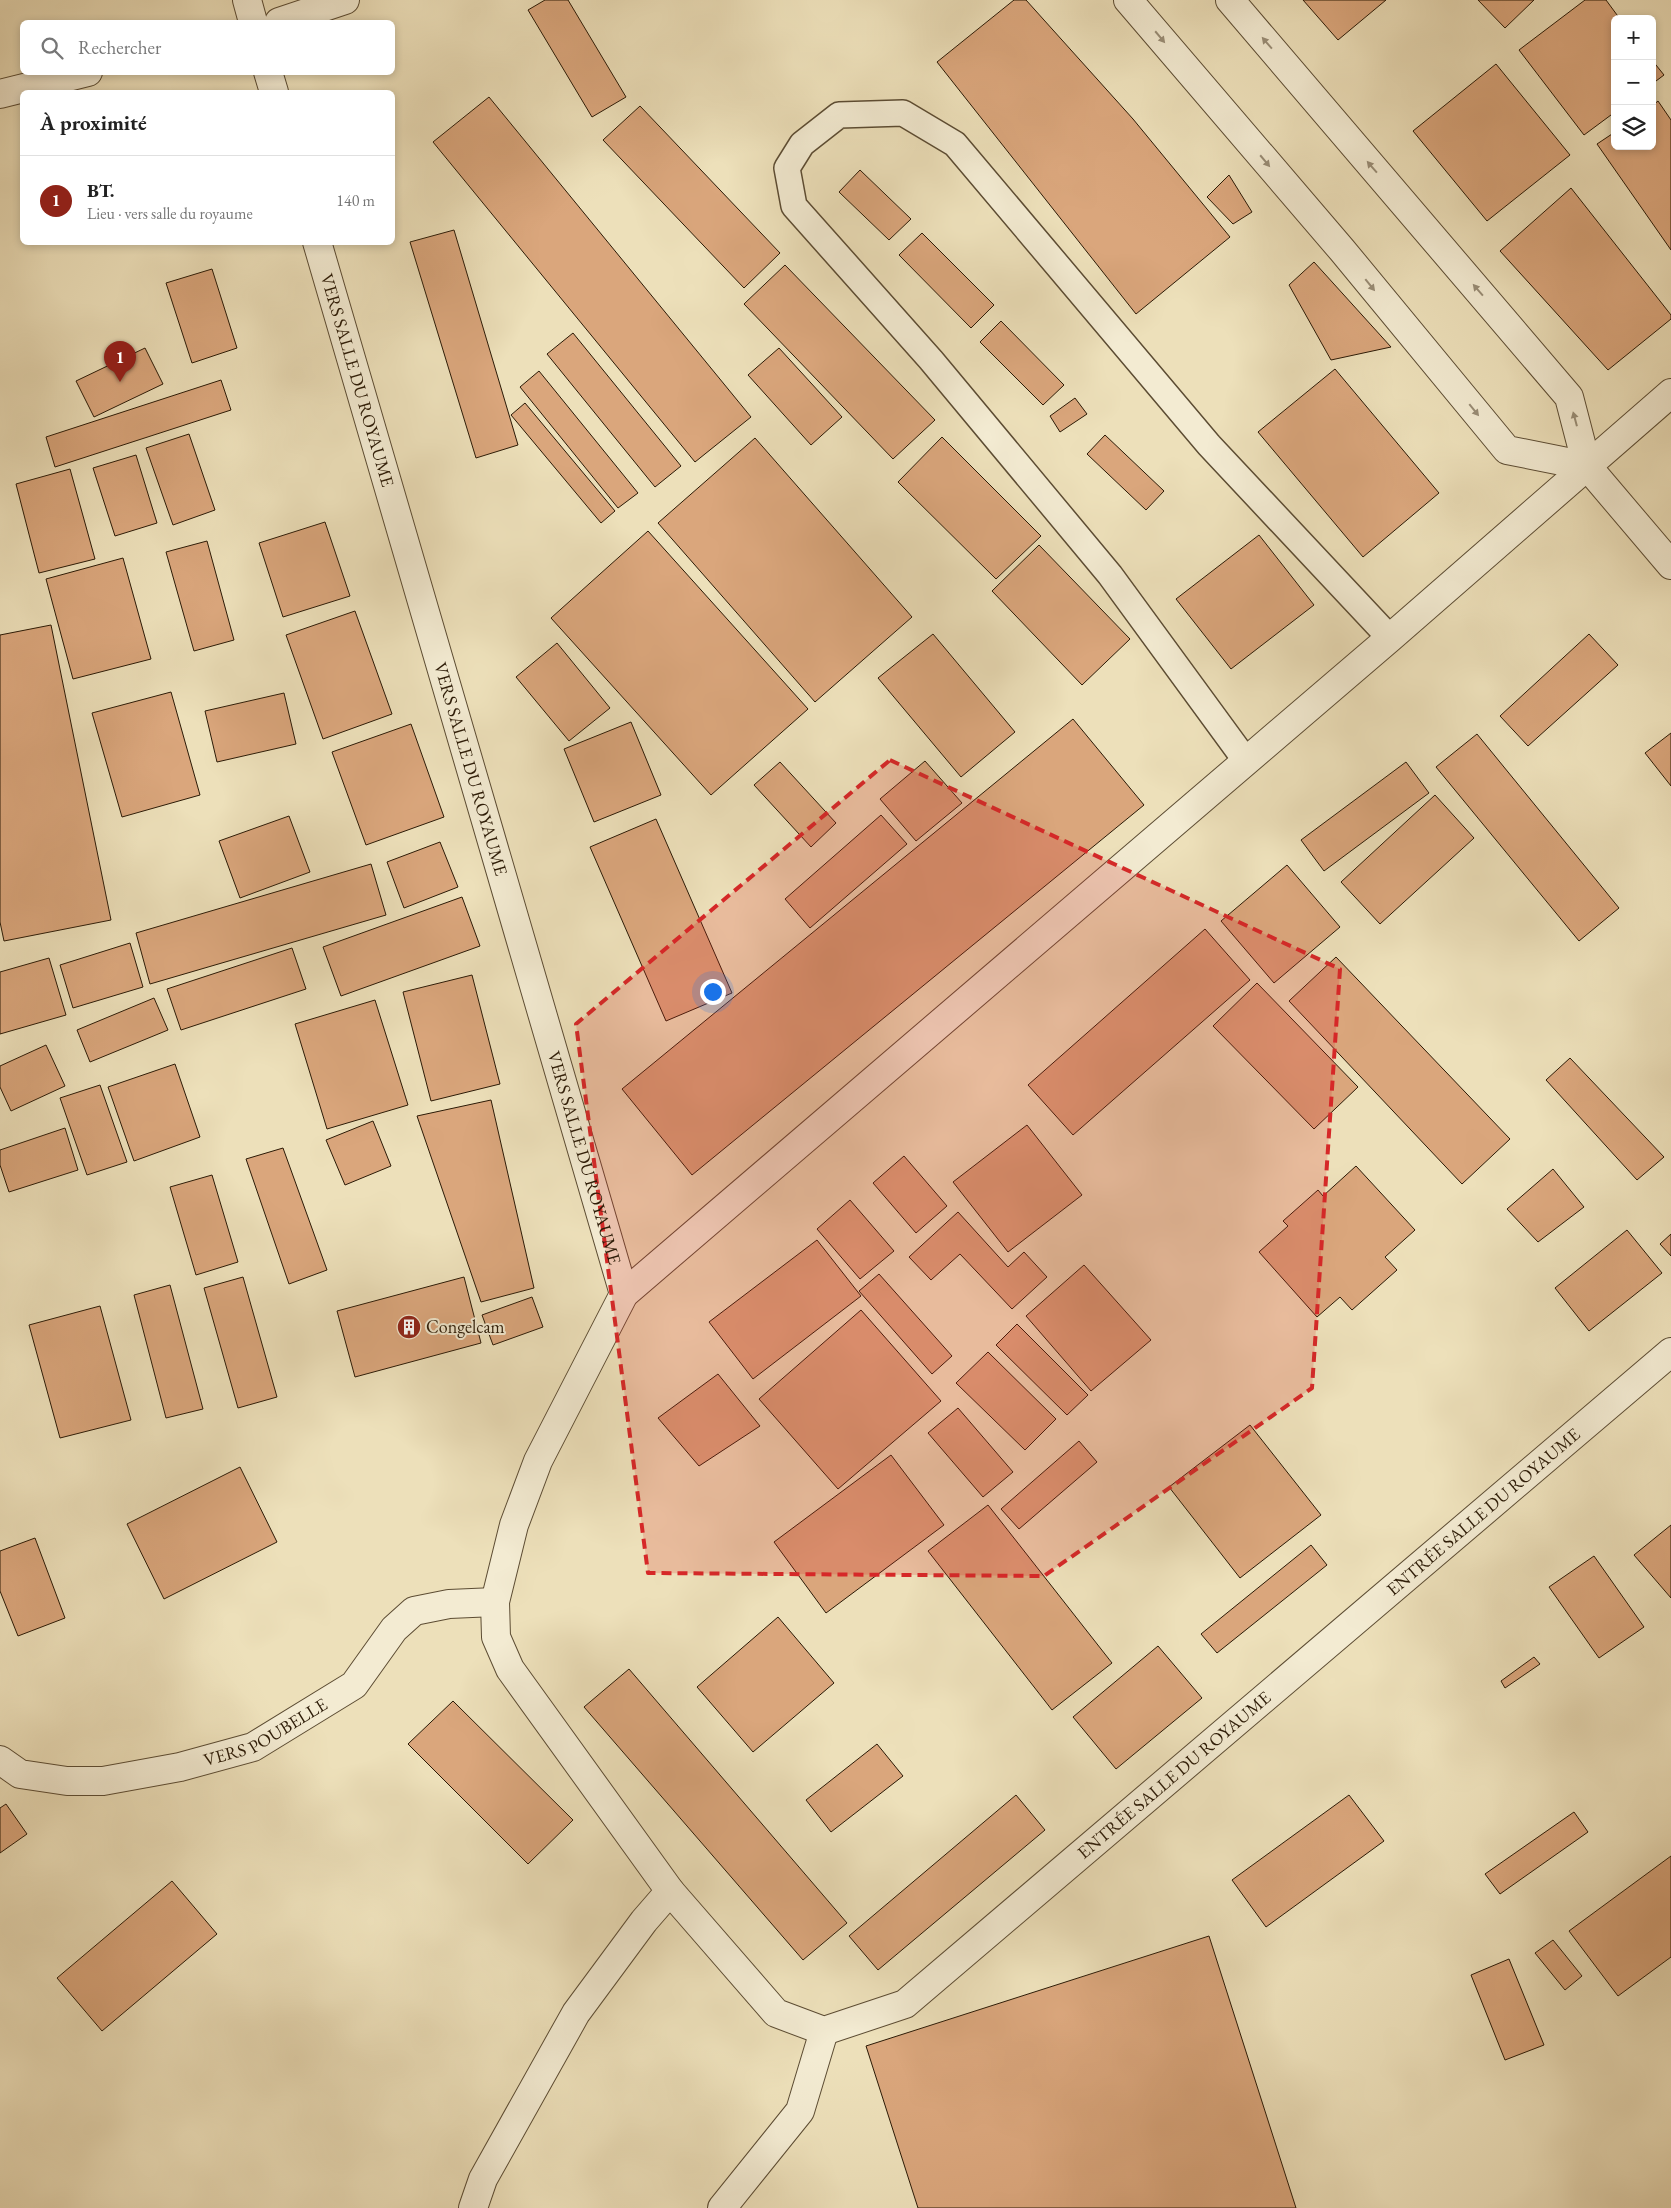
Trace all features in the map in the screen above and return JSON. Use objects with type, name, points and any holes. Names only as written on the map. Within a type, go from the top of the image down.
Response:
[{"type":"street","points":[[247,0],[252,20]]},
{"type":"street","points":[[286,20],[345,0]]},
{"type":"street","points":[[1128,0],[1342,250],[1507,450],[1587,466]]},
{"type":"street","points":[[1230,0],[1569,397],[1587,466],[1671,565]]},
{"type":"street","points":[[0,94],[76,75]]},
{"type":"street","points":[[269,75],[273,90]]},
{"type":"street","name":"VERS SALLE DU ROYAUME","points":[[318,245],[624,1294]]},
{"type":"street","points":[[722,2208],[800,2111],[824,2031],[776,2013],[670,1891],[510,1669],[496,1637],[495,1602],[514,1525],[538,1460],[624,1294],[1390,638],[1671,393]]},
{"type":"street","name":"ENTRÉE SALLE DU ROYAUME","points":[[824,2031],[905,2004],[1671,1352]]},
{"type":"street","name":"VERS POUBELLE","points":[[0,1760],[20,1774],[67,1781],[103,1781],[180,1767],[253,1747],[354,1685],[394,1629],[414,1611],[449,1604],[495,1602]]},
{"type":"street","points":[[473,2208],[491,2163],[576,2013],[644,1921],[670,1891]]},
{"type":"lane","points":[[1246,760],[1110,575],[931,360],[794,206],[787,168],[802,144],[839,115],[903,112],[956,144],[1209,445],[1390,638]]},
{"type":"highlighted area","points":[[890,760],[1340,969],[1312,1388],[1044,1576],[648,1573],[576,1024]]},
{"type":"building","points":[[545,0],[568,0],[626,97],[592,117],[528,10]]},
{"type":"building","points":[[1014,0],[1026,0],[1133,119],[1230,237],[1136,314],[937,62]]},
{"type":"building","points":[[1303,0],[1386,0],[1338,40]]},
{"type":"building","points":[[1478,0],[1534,0],[1505,28]]},
{"type":"building","points":[[1585,0],[1606,0],[1617,15],[1611,15],[1611,115],[1584,135],[1519,50]]},
{"type":"building","points":[[1496,64],[1570,155],[1487,221],[1413,131]]},
{"type":"building","points":[[1656,65],[1664,75],[1656,81]]},
{"type":"building","points":[[489,97],[751,417],[695,462],[433,142]]},
{"type":"building","points":[[1658,101],[1671,120],[1671,250],[1597,144],[1611,135],[1611,150],[1656,150],[1656,103]]},
{"type":"building","points":[[640,106],[780,253],[744,288],[603,140]]},
{"type":"building","points":[[860,170],[911,219],[889,240],[839,192]]},
{"type":"building","points":[[1229,175],[1252,212],[1233,224],[1207,197]]},
{"type":"building","points":[[1571,188],[1671,315],[1671,319],[1608,370],[1500,251]]},
{"type":"building","points":[[454,230],[518,445],[476,458],[410,242]]},
{"type":"building","points":[[922,233],[994,305],[971,328],[899,255]]},
{"type":"building","points":[[1314,262],[1391,347],[1331,360],[1289,285]]},
{"type":"building","points":[[785,265],[935,420],[893,459],[744,304]]},
{"type":"building","points":[[212,269],[237,348],[192,363],[166,283]]},
{"type":"building","points":[[1001,321],[1064,385],[1043,405],[980,342]]},
{"type":"building","points":[[573,333],[681,466],[655,487],[547,354]]},
{"type":"building","points":[[145,348],[163,384],[94,417],[76,381]]},
{"type":"building","points":[[779,348],[842,417],[811,445],[748,375]]},
{"type":"building","points":[[1335,369],[1439,493],[1363,557],[1258,432]]},
{"type":"building","points":[[539,371],[638,493],[618,508],[520,387]]},
{"type":"building","points":[[221,380],[231,410],[55,467],[46,437]]},
{"type":"building","points":[[1075,398],[1087,414],[1060,432],[1050,416]]},
{"type":"building","points":[[525,403],[615,511],[601,523],[511,415]]},
{"type":"building","points":[[189,434],[215,510],[173,525],[146,448]]},
{"type":"building","points":[[1105,435],[1164,491],[1146,510],[1087,454]]},
{"type":"building","points":[[942,437],[1041,536],[996,579],[898,482]]},
{"type":"building","points":[[755,438],[912,617],[815,702],[658,523]]},
{"type":"building","points":[[136,455],[157,523],[115,536],[93,468]]},
{"type":"building","points":[[70,469],[95,559],[39,573],[16,484]]},
{"type":"building","points":[[325,522],[350,596],[283,617],[259,543]]},
{"type":"building","points":[[648,531],[808,709],[711,795],[551,618]]},
{"type":"building","points":[[1259,535],[1314,605],[1231,669],[1176,599]]},
{"type":"building","points":[[207,541],[234,640],[194,651],[166,552]]},
{"type":"building","points":[[1039,545],[1130,639],[1082,685],[992,591]]},
{"type":"building","points":[[123,558],[151,659],[73,679],[46,579]]},
{"type":"building","points":[[355,611],[392,714],[323,739],[286,635]]},
{"type":"building","points":[[51,625],[111,920],[4,941],[0,922],[0,635]]},
{"type":"building","points":[[933,634],[1015,732],[961,777],[878,678]]},
{"type":"building","points":[[1589,634],[1618,665],[1528,746],[1500,716]]},
{"type":"building","points":[[557,643],[610,708],[569,741],[516,677]]},
{"type":"building","points":[[171,692],[200,795],[122,817],[92,713]]},
{"type":"building","points":[[284,693],[296,744],[217,762],[205,711]]},
{"type":"building","points":[[1073,719],[1144,805],[692,1175],[622,1089]]},
{"type":"building","points":[[631,722],[661,795],[594,822],[564,749]]},
{"type":"building","points":[[411,724],[444,817],[366,845],[332,752]]},
{"type":"building","points":[[1671,733],[1671,786],[1645,753]]},
{"type":"building","points":[[1477,734],[1619,908],[1579,941],[1436,767]]},
{"type":"building","points":[[925,761],[962,803],[916,841],[880,799]]},
{"type":"building","points":[[780,762],[836,823],[811,847],[754,785]]},
{"type":"building","points":[[1406,762],[1429,793],[1324,871],[1301,840]]},
{"type":"building","points":[[1435,795],[1474,838],[1380,924],[1341,882]]},
{"type":"building","points":[[881,815],[907,844],[810,928],[785,899]]},
{"type":"building","points":[[289,816],[310,872],[240,898],[219,841]]},
{"type":"building","points":[[656,819],[732,993],[666,1021],[590,847]]},
{"type":"building","points":[[440,842],[458,887],[404,908],[387,862]]},
{"type":"building","points":[[371,864],[386,915],[150,984],[136,933]]},
{"type":"building","points":[[1287,865],[1340,927],[1274,983],[1221,921]]},
{"type":"building","points":[[462,897],[480,946],[341,996],[323,947]]},
{"type":"building","points":[[1205,929],[1250,980],[1073,1135],[1028,1085]]},
{"type":"building","points":[[130,943],[143,987],[73,1008],[60,965]]},
{"type":"building","points":[[292,948],[306,989],[181,1030],[167,989]]},
{"type":"building","points":[[1336,957],[1510,1139],[1462,1184],[1289,1001]]},
{"type":"building","points":[[49,958],[66,1015],[0,1034],[0,972]]},
{"type":"building","points":[[472,975],[500,1084],[431,1101],[403,992]]},
{"type":"building","points":[[1257,983],[1358,1087],[1314,1129],[1213,1026]]},
{"type":"building","points":[[154,998],[168,1030],[90,1062],[77,1030]]},
{"type":"building","points":[[375,1000],[408,1105],[327,1129],[295,1024]]},
{"type":"building","points":[[46,1045],[65,1086],[11,1111],[0,1087],[0,1066]]},
{"type":"building","points":[[1570,1058],[1664,1157],[1637,1180],[1546,1080]]},
{"type":"building","points":[[175,1064],[200,1137],[134,1161],[108,1087]]},
{"type":"building","points":[[100,1085],[127,1162],[87,1175],[60,1098]]},
{"type":"building","points":[[491,1100],[534,1288],[481,1302],[417,1116]]},
{"type":"building","points":[[373,1121],[391,1166],[345,1185],[326,1140]]},
{"type":"building","points":[[1027,1125],[1082,1195],[1008,1252],[953,1182]]},
{"type":"building","points":[[65,1128],[78,1170],[9,1192],[0,1165],[0,1150]]},
{"type":"building","points":[[283,1148],[327,1270],[289,1284],[246,1159]]},
{"type":"building","points":[[904,1156],[947,1206],[916,1233],[873,1183]]},
{"type":"building","points":[[1356,1166],[1415,1230],[1385,1257],[1397,1270],[1352,1310],[1340,1297],[1317,1317],[1259,1252],[1288,1226],[1283,1221],[1318,1190],[1323,1196]]},
{"type":"building","points":[[1553,1169],[1584,1207],[1538,1242],[1507,1209]]},
{"type":"building","points":[[212,1175],[238,1262],[196,1275],[170,1187]]},
{"type":"building","points":[[850,1200],[894,1251],[860,1279],[817,1229]]},
{"type":"building","points":[[958,1212],[1008,1267],[1024,1252],[1047,1277],[1012,1309],[960,1254],[931,1280],[909,1257]]},
{"type":"building","points":[[1627,1230],[1662,1273],[1589,1331],[1555,1288]]},
{"type":"building","points":[[1671,1234],[1671,1256],[1660,1244]]},
{"type":"building","points":[[817,1240],[861,1296],[753,1379],[709,1322]]},
{"type":"building","points":[[1084,1265],[1151,1340],[1091,1391],[1026,1316]]},
{"type":"building","points":[[879,1274],[952,1356],[932,1374],[859,1291]]},
{"type":"building","points":[[243,1277],[277,1397],[238,1408],[204,1288]]},
{"type":"building","name":"Congelcam","points":[[464,1277],[481,1343],[355,1377],[337,1311]]},
{"type":"building","points":[[170,1285],[203,1409],[166,1418],[134,1295]]},
{"type":"building","points":[[532,1297],[543,1327],[493,1345],[482,1315]]},
{"type":"building","points":[[100,1306],[131,1420],[60,1438],[29,1325]]},
{"type":"building","points":[[861,1310],[941,1401],[838,1489],[759,1399]]},
{"type":"building","points":[[1017,1324],[1088,1395],[1067,1415],[996,1345]]},
{"type":"building","points":[[988,1352],[1056,1419],[1025,1450],[956,1383]]},
{"type":"building","points":[[718,1374],[760,1426],[699,1466],[658,1418]]},
{"type":"building","points":[[958,1408],[1013,1472],[983,1497],[928,1433]]},
{"type":"building","points":[[1250,1425],[1321,1515],[1240,1578],[1169,1487]]},
{"type":"building","points":[[1079,1441],[1097,1462],[1019,1529],[1001,1509]]},
{"type":"building","points":[[891,1455],[944,1525],[826,1613],[774,1542]]},
{"type":"building","points":[[240,1467],[277,1542],[164,1599],[127,1524]]},
{"type":"building","points":[[988,1505],[1112,1663],[1052,1710],[928,1551]]},
{"type":"building","points":[[1671,1525],[1671,1598],[1634,1555]]},
{"type":"building","points":[[35,1538],[65,1618],[18,1636],[0,1591],[0,1551]]},
{"type":"building","points":[[1311,1545],[1327,1565],[1217,1653],[1201,1634]]},
{"type":"building","points":[[1594,1556],[1644,1627],[1599,1658],[1549,1587]]},
{"type":"building","points":[[778,1617],[834,1683],[753,1752],[697,1687]]},
{"type":"building","points":[[1158,1646],[1202,1698],[1116,1769],[1073,1717]]},
{"type":"building","points":[[1534,1657],[1540,1664],[1505,1688],[1501,1681]]},
{"type":"building","points":[[629,1669],[847,1923],[803,1960],[584,1707]]},
{"type":"building","points":[[453,1701],[573,1820],[528,1864],[408,1744]]},
{"type":"building","points":[[877,1744],[903,1776],[831,1832],[806,1800]]},
{"type":"building","points":[[1016,1795],[1045,1830],[878,1970],[849,1936]]},
{"type":"building","points":[[1349,1795],[1384,1841],[1266,1927],[1232,1880]]},
{"type":"building","points":[[6,1804],[27,1834],[0,1853],[0,1808]]},
{"type":"building","points":[[1574,1812],[1588,1832],[1500,1894],[1485,1874]]},
{"type":"building","points":[[1671,1856],[1671,1957],[1618,1996],[1569,1931]]},
{"type":"building","points":[[172,1881],[217,1934],[102,2031],[57,1978]]},
{"type":"building","points":[[1209,1936],[1296,2208],[918,2208],[866,2046]]},
{"type":"building","points":[[1553,1940],[1582,1976],[1565,1990],[1535,1953]]},
{"type":"building","points":[[1509,1959],[1544,2045],[1505,2060],[1471,1975]]},
{"type":"place","name":"BT.","points":[[120,382]]},
{"type":"place","name":"Congelcam","points":[[409,1327]]}]
